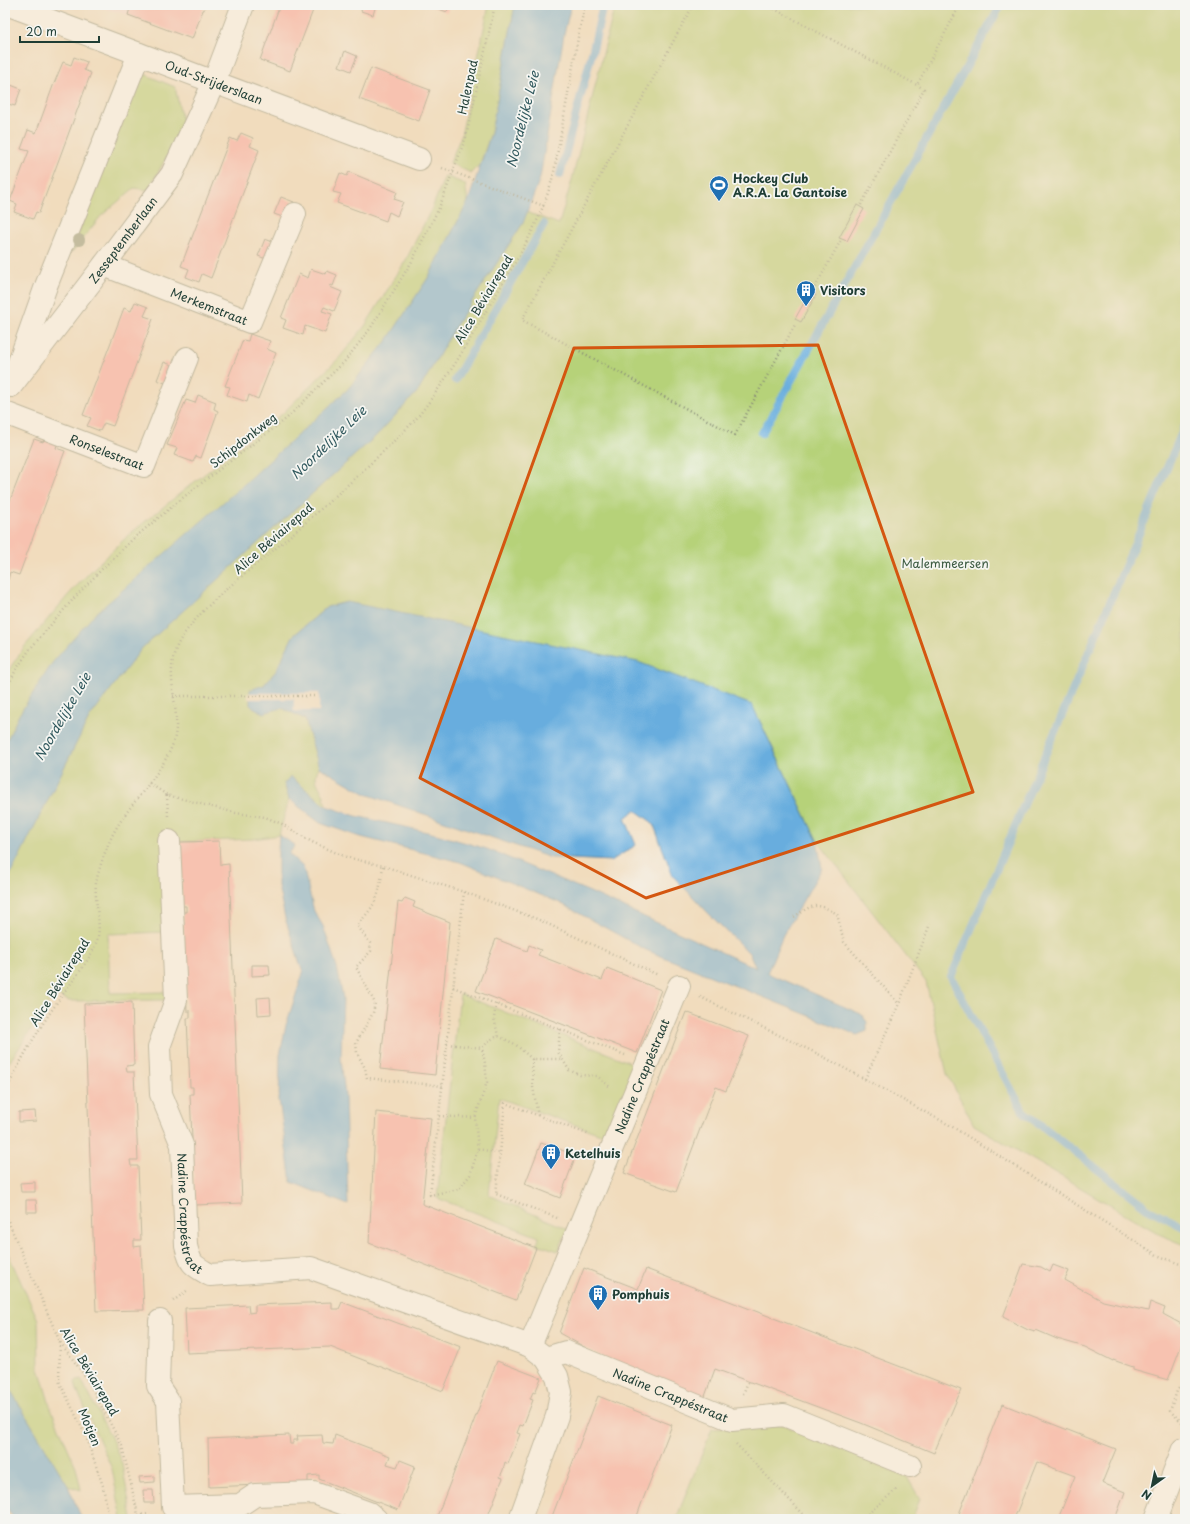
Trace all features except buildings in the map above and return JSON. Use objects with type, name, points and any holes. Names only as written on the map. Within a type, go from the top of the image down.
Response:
[{"type":"street","name":"Oud-Strijderslaan","points":[[10,5],[419,159]]},
{"type":"street","name":"Zesseptemberlaan","points":[[8,393],[172,174],[214,82],[243,5]]},
{"type":"street","name":"Zesseptemberlaan","points":[[8,393],[46,286],[139,54]]},
{"type":"street","name":"Merkemstraat","points":[[104,265],[250,322],[295,214]]},
{"type":"street","name":"Ronselestraat","points":[[5,413],[144,466],[187,358]]},
{"type":"street","name":"Nadine Crappéstraat","points":[[169,841],[176,1000],[159,1047],[161,1094],[182,1145],[186,1246],[190,1262],[210,1275],[311,1268],[538,1352],[566,1352],[732,1420],[784,1415],[910,1466]]},
{"type":"street","name":"Nadine Crappéstraat","points":[[538,1352],[579,1227],[679,986]]},
{"type":"street","points":[[160,1321],[158,1386],[168,1401],[173,1507],[240,1505],[255,1495],[314,1493],[369,1513],[376,1519]]},
{"type":"street","points":[[520,1519],[557,1416],[561,1392],[557,1376],[538,1352]]},
{"type":"street","points":[[1156,1519],[1183,1449]]},
{"type":"path","name":"Halenpad","points":[[453,172],[466,137],[495,5]]},
{"type":"path","name":"Alice Béviairepad","points":[[5,1094],[25,1053],[90,955],[98,936],[96,884],[106,848],[114,833],[164,762],[172,746],[175,736],[176,721],[172,671],[173,657],[177,645],[193,623],[231,586],[313,516],[416,419],[457,361],[532,234],[544,206],[554,172],[585,5]]},
{"type":"path","points":[[693,5],[522,320],[735,436],[796,323]]},
{"type":"path","points":[[767,5],[924,89],[861,205]]},
{"type":"path","points":[[917,85],[960,5]]},
{"type":"path","name":"Schipdonkweg","points":[[5,691],[17,668],[30,649],[102,568],[134,538],[191,491],[286,419],[345,361],[370,329],[411,263],[439,208],[453,172]]},
{"type":"path","points":[[459,174],[544,206]]},
{"type":"path","points":[[813,291],[841,240]]},
{"type":"path","points":[[173,696],[315,696]]},
{"type":"path","points":[[149,783],[167,795]]},
{"type":"path","points":[[383,866],[380,889],[376,902],[369,913],[357,925],[370,943],[371,951],[356,967],[376,1003],[374,1013],[356,1042],[357,1053],[365,1068],[367,1078],[443,1086]]},
{"type":"path","points":[[464,892],[430,1195],[459,1189],[470,1175],[478,1149],[475,1118],[486,1082],[485,1062],[482,1048]]},
{"type":"path","points":[[794,917],[808,906],[825,906],[837,914],[844,942],[899,1004]]},
{"type":"path","points":[[865,1079],[899,1004],[930,924]]},
{"type":"path","points":[[453,987],[647,1064]]},
{"type":"path","points":[[496,1004],[494,1018],[498,1036]]},
{"type":"path","points":[[560,1029],[558,1052],[569,1070],[580,1075],[597,1076],[631,1103]]},
{"type":"path","points":[[482,1048],[490,1040],[498,1036]]},
{"type":"path","points":[[498,1036],[515,1044],[532,1059],[562,1059]]},
{"type":"path","points":[[447,1044],[482,1048]]},
{"type":"path","points":[[532,1059],[533,1086],[538,1116]]},
{"type":"path","points":[[579,1227],[496,1194],[504,1103],[614,1144]]},
{"type":"path","points":[[439,1116],[475,1118]]},
{"type":"path","points":[[478,1149],[500,1153]]},
{"type":"path","name":"Alice Béviairepad","points":[[5,1214],[60,1342],[88,1380],[122,1446],[139,1519]]},
{"type":"path","points":[[160,1321],[166,1306],[210,1275]]},
{"type":"path","name":"Motjen","points":[[60,1342],[60,1381],[85,1434],[103,1486],[109,1519]]},
{"type":"path","points":[[1185,1380],[1177,1391],[1170,1411],[1185,1425]]},
{"type":"path","points":[[748,1382],[732,1420],[734,1441],[808,1519]]},
{"type":"path","points":[[862,1519],[905,1482],[910,1466]]},
{"type":"highlighted area","points":[[818,345],[973,792],[646,898],[420,778],[574,348]]},
{"type":"shaded area","points":[[91,5],[131,5],[128,15]]},
{"type":"green space","points":[[489,5],[515,5],[491,133],[480,164],[471,173],[450,163],[461,136]]},
{"type":"green space","name":"Malemmeersen","points":[[615,5],[1185,5],[1185,1245],[1161,1235],[974,1125],[947,1074],[926,982],[817,840],[752,705],[347,602],[327,607],[293,636],[276,671],[264,685],[282,708],[305,719],[319,767],[316,779],[324,796],[326,806],[291,777],[284,783],[289,799],[279,835],[254,839],[180,842],[165,932],[108,934],[110,993],[166,992],[166,1000],[69,1001],[54,994],[5,1068],[5,885],[89,718],[142,648],[378,434],[419,390],[455,327],[523,223],[526,212],[559,224],[572,180]]},
{"type":"green space","points":[[139,72],[175,87],[182,120],[174,144],[148,190],[134,188],[101,216],[71,253]]},
{"type":"green space","points":[[445,176],[465,184],[468,202],[428,278],[388,339],[348,389],[53,662],[19,715],[5,744],[5,678],[25,646],[70,593],[131,533],[282,414],[340,357],[365,326],[406,260],[433,206]]},
{"type":"green space","points":[[460,994],[641,1067],[612,1138],[499,1098],[489,1195],[568,1229],[558,1251],[537,1244],[539,1237],[437,1198]]},
{"type":"green space","points":[[5,1247],[38,1320],[39,1368],[51,1409],[76,1467],[81,1490],[68,1486],[5,1381]]},
{"type":"green space","points":[[81,1379],[111,1437],[122,1464],[132,1519],[122,1519],[112,1469],[77,1390],[75,1382]]},
{"type":"green space","points":[[781,1424],[907,1477],[920,1499],[912,1519],[676,1519],[712,1429]]},
{"type":"water","name":"Noordelijke Leie","points":[[515,5],[571,5],[564,34],[540,178],[523,223],[455,327],[419,390],[378,434],[142,648],[89,718],[5,885],[5,744],[19,715],[53,662],[94,615],[242,486],[348,389],[388,339],[428,278],[468,202],[491,133]]},
{"type":"water","points":[[347,602],[638,662],[752,705],[817,840],[822,868],[783,935],[767,973],[861,1014],[867,1022],[867,1031],[857,1035],[646,950],[560,903],[460,862],[357,836],[320,823],[289,799],[284,783],[291,777],[326,806],[356,816],[436,834],[487,849],[590,892],[756,968],[749,953],[673,876],[653,823],[635,810],[625,818],[636,845],[611,861],[551,858],[366,794],[319,767],[305,719],[282,708],[263,713],[250,705],[250,690],[264,685],[276,671],[293,636],[327,607]]},
{"type":"water","points":[[279,835],[295,845],[289,854],[303,867],[314,911],[323,926],[337,967],[343,998],[341,1058],[345,1096],[348,1205],[291,1182],[279,1100],[280,1055],[286,1025],[303,973],[285,918],[278,886]]},
{"type":"water","points":[[5,1381],[68,1486],[82,1519],[14,1519],[5,1505]]},
{"type":"pier","points":[[248,693],[319,693],[319,711],[294,711],[294,699],[248,699]]},
{"type":"waterway","points":[[560,175],[603,5]]},
{"type":"waterway","points":[[762,433],[1001,5]]},
{"type":"waterway","points":[[455,380],[544,224]]},
{"type":"waterway","points":[[1185,425],[951,977],[1023,1111],[1147,1208],[1185,1228]]},
{"type":"place","name":"Hockey Club A.R.A. La Gantoise","points":[[719,202]]},
{"type":"place","name":"Visitors","points":[[806,307]]},
{"type":"place","name":"Ketelhuis","points":[[551,1170]]},
{"type":"place","name":"Pomphuis","points":[[598,1311]]}]
